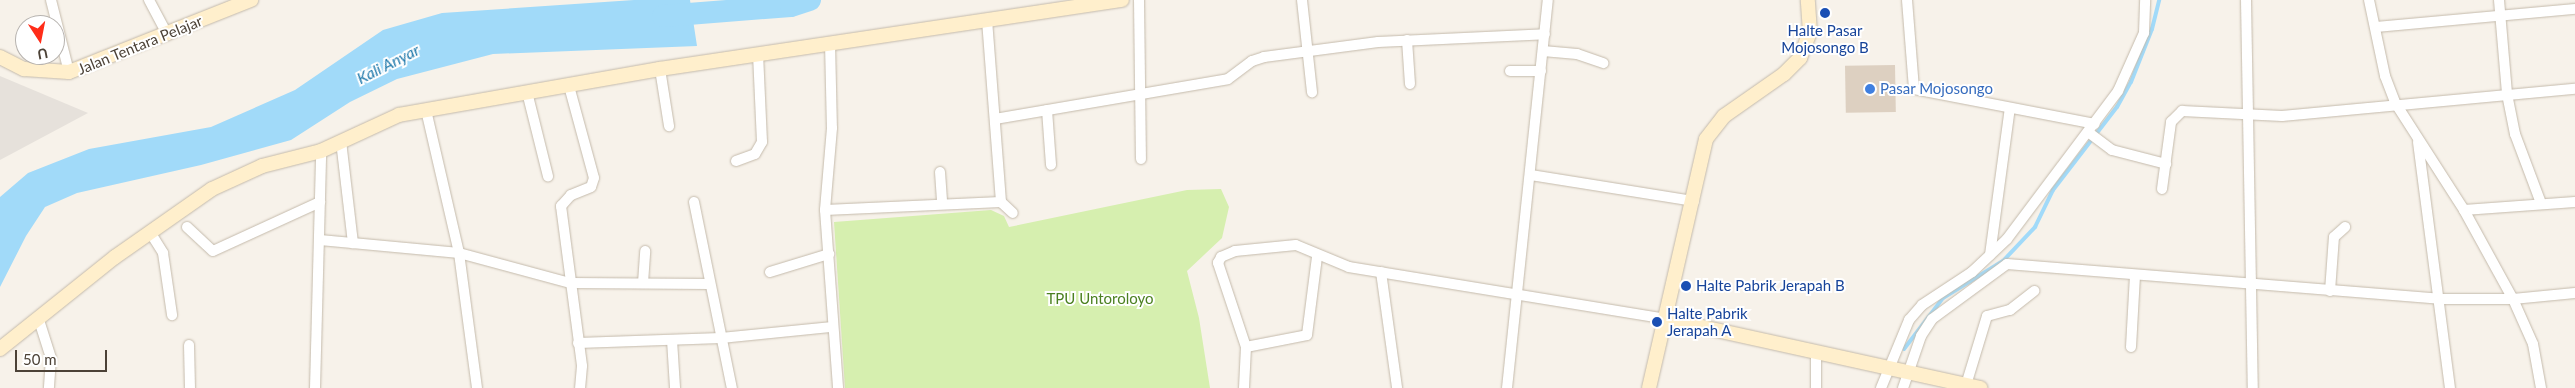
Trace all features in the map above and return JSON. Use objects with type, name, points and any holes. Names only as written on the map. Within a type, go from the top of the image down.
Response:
[{"type":"street","points":[[51,0],[70,72]]},
{"type":"street","points":[[148,0],[168,35]]},
{"type":"street","name":"Jalan Tentara Pelajar","points":[[0,56],[24,69],[70,72],[168,35],[251,0]]},
{"type":"street","points":[[0,350],[38,317],[150,232],[237,175],[321,151],[379,121],[426,110],[660,69],[1122,0]]},
{"type":"street","points":[[1139,0],[1138,92],[1141,159]]},
{"type":"street","points":[[1302,0],[1312,92]]},
{"type":"street","points":[[1507,388],[1548,0]]},
{"type":"street","points":[[1649,388],[1694,201],[1708,133],[1724,116],[1784,74],[1800,58],[1810,32],[1808,0]]},
{"type":"street","points":[[1907,0],[1914,89],[2010,108],[2093,133],[2124,154],[2166,164]]},
{"type":"street","points":[[1903,388],[1906,371],[1932,319],[1991,263],[2007,239],[2093,133],[2133,66],[2144,33],[2145,0]]},
{"type":"street","points":[[2246,0],[2253,388]]},
{"type":"street","points":[[2369,0],[2385,76],[2396,104],[2464,210],[2513,299],[2534,344],[2541,388]]},
{"type":"street","points":[[2499,0],[2507,94],[2515,134],[2541,203]]},
{"type":"street","points":[[2376,26],[2500,13],[2575,8]]},
{"type":"street","points":[[987,20],[1001,202],[1013,213]]},
{"type":"street","points":[[995,119],[1138,92],[1228,79],[1252,61],[1307,51],[1407,40],[1545,34]]},
{"type":"street","points":[[1407,40],[1410,84]]},
{"type":"street","points":[[830,43],[832,128],[825,210],[832,327],[838,388]]},
{"type":"street","points":[[1543,51],[1577,54],[1603,63]]},
{"type":"street","points":[[736,161],[755,154],[762,142],[758,55]]},
{"type":"street","points":[[660,69],[669,126]]},
{"type":"street","points":[[1510,71],[1541,71]]},
{"type":"street","points":[[569,86],[594,178],[591,188],[571,195],[561,206],[578,343],[580,388]]},
{"type":"street","points":[[2162,189],[2171,122],[2177,112],[2249,116],[2308,114],[2396,104],[2575,89]]},
{"type":"street","points":[[527,92],[548,176]]},
{"type":"street","points":[[1991,263],[2010,108]]},
{"type":"street","points":[[426,110],[460,253],[477,388]]},
{"type":"street","points":[[1047,110],[1051,165]]},
{"type":"street","points":[[2418,138],[2450,388]]},
{"type":"street","points":[[341,141],[353,243]]},
{"type":"street","points":[[315,388],[321,151]]},
{"type":"street","points":[[940,172],[942,203]]},
{"type":"street","points":[[1531,175],[1694,201]]},
{"type":"street","points":[[187,227],[213,251],[320,202]]},
{"type":"street","points":[[694,202],[732,388]]},
{"type":"street","points":[[825,210],[942,203],[1001,202]]},
{"type":"street","points":[[2464,210],[2575,202]]},
{"type":"street","points":[[2330,291],[2334,237],[2344,227]]},
{"type":"street","points":[[150,232],[164,253],[172,315]]},
{"type":"street","points":[[320,240],[460,253],[570,284],[710,284]]},
{"type":"street","points":[[1244,388],[1246,346],[1218,265],[1221,257],[1235,251],[1296,246],[1317,257],[1381,272],[1666,319],[1887,366],[1975,387],[1987,316],[2010,310],[2034,291]]},
{"type":"street","points":[[643,283],[644,250]]},
{"type":"street","points":[[770,272],[829,254]]},
{"type":"street","points":[[1246,346],[1307,335],[1317,257]]},
{"type":"street","points":[[1881,388],[1887,366],[1909,320],[1922,305],[1991,263],[2440,299],[2513,299],[2575,293]]},
{"type":"street","points":[[1381,272],[1396,388]]},
{"type":"street","points":[[2131,347],[2136,276]]},
{"type":"street","points":[[38,317],[51,358],[49,388]]},
{"type":"street","points":[[578,343],[721,338],[832,327]]},
{"type":"street","points":[[672,340],[676,388]]},
{"type":"street","points":[[189,345],[190,388]]},
{"type":"street","points":[[1816,352],[1816,388]]},
{"type":"shaded area","points":[[0,76],[88,113],[0,160]]},
{"type":"green space","name":"TPU Untoroloyo","points":[[1221,189],[1229,207],[1222,238],[1187,271],[1199,318],[1210,388],[845,388],[834,222],[991,210],[1004,216],[1009,227],[1187,190]]},
{"type":"water","points":[[634,0],[690,0],[697,46],[493,54],[397,79],[350,102],[291,140],[201,165],[77,193],[45,207],[26,236],[0,287],[0,197],[28,173],[89,149],[211,127],[295,90],[383,30],[442,13]]},
{"type":"building","name":"Pasar Mojosongo","points":[[1895,65],[1896,112],[1846,113],[1845,66]]},
{"type":"waterway","name":"Kali Anyar","points":[[663,16],[791,6],[810,0]]},
{"type":"waterway","points":[[1904,349],[1943,298],[2003,261],[2035,227],[2053,190],[2117,107],[2131,82],[2152,29],[2159,0]]},
{"type":"place","name":"Halte Pasar Mojosongo B","points":[[1825,13]]},
{"type":"place","name":"Pasar Mojosongo","points":[[1870,89]]},
{"type":"place","name":"Halte Pabrik Jerapah B","points":[[1686,286]]},
{"type":"place","name":"Halte Pabrik Jerapah A","points":[[1657,322]]}]
